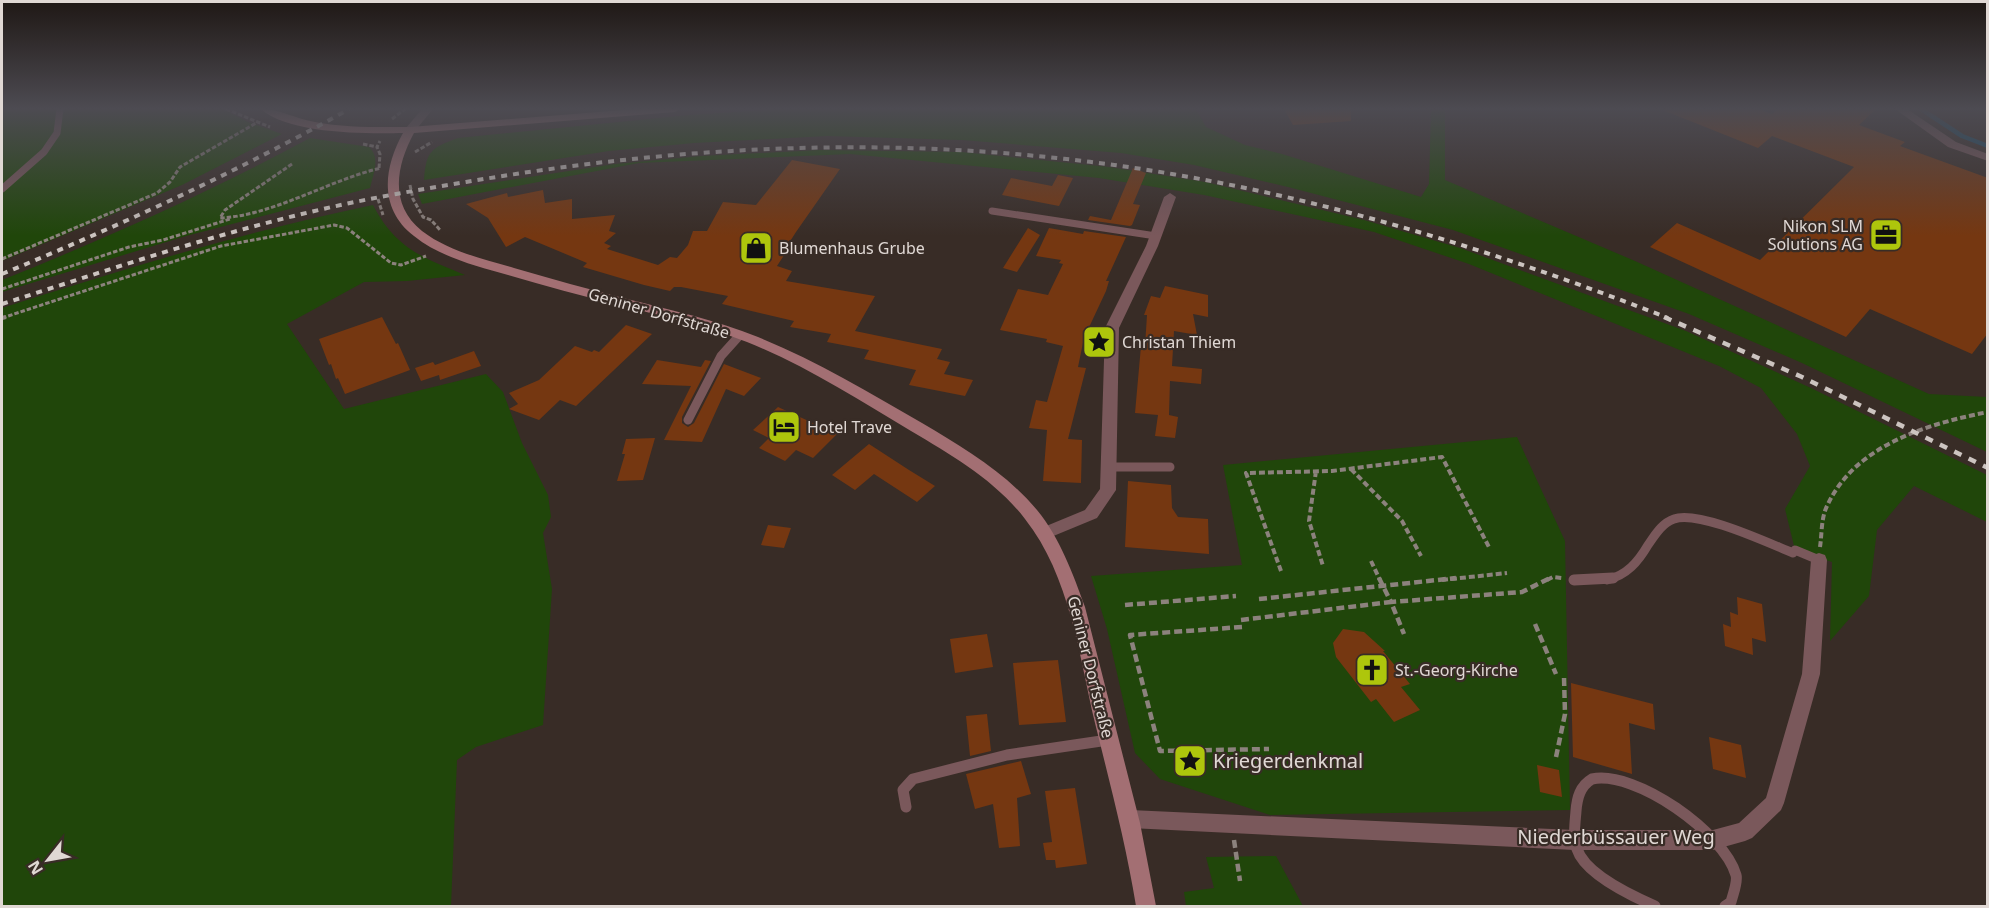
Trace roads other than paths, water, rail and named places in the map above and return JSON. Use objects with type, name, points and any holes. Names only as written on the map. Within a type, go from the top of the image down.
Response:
[{"type":"main road","name":"Geniner Dorfstraße","points":[[398,151],[391,182],[394,203],[401,217],[418,234],[476,261],[541,281],[705,323],[787,354],[964,456],[1010,491],[1044,534],[1076,601],[1108,740],[1130,819],[1146,906]]},
{"type":"street","points":[[1967,151],[1988,158]]},
{"type":"street","points":[[1044,534],[1090,514],[1108,490],[1112,327],[1156,236],[1170,197]]},
{"type":"street","name":"Niederbüssauer Weg","points":[[1130,819],[1574,840],[1713,840],[1745,831],[1774,803],[1811,674],[1819,560]]},
{"type":"lane","points":[[2,189],[44,151]]},
{"type":"lane","points":[[992,211],[1156,236]]},
{"type":"lane","points":[[688,420],[721,356],[739,336]]},
{"type":"lane","points":[[1108,467],[1170,467]]},
{"type":"lane","points":[[1574,580],[1612,579],[1636,565],[1662,524],[1676,518],[1696,518],[1793,553],[1795,549],[1819,560]]},
{"type":"lane","points":[[906,807],[903,790],[913,779],[1007,755],[1108,740]]},
{"type":"lane","points":[[1655,906],[1599,874],[1581,859],[1574,840],[1576,807],[1582,787],[1592,778],[1600,777],[1628,783],[1657,796],[1713,840],[1725,853],[1737,878],[1731,902],[1725,906]]},
{"type":"railway","points":[[2,274],[178,197],[269,151]]},
{"type":"railway","points":[[2,304],[161,253],[341,205],[538,171],[611,161],[730,151]]},
{"type":"railway","points":[[979,151],[1127,167],[1206,180],[1284,197],[1440,238],[1517,263],[1668,318]]},
{"type":"railway","points":[[1664,317],[1802,377],[1988,468]]},
{"type":"place","name":"Nikon SLM Solutions AG","points":[[1886,235]]},
{"type":"place","name":"Blumenhaus Grube","points":[[756,248]]},
{"type":"place","name":"Christan Thiem","points":[[1099,342]]},
{"type":"place","name":"Hotel Trave","points":[[784,427]]},
{"type":"place","name":"St.-Georg-Kirche","points":[[1372,670]]},
{"type":"place","name":"Kriegerdenkmal","points":[[1190,761]]}]
